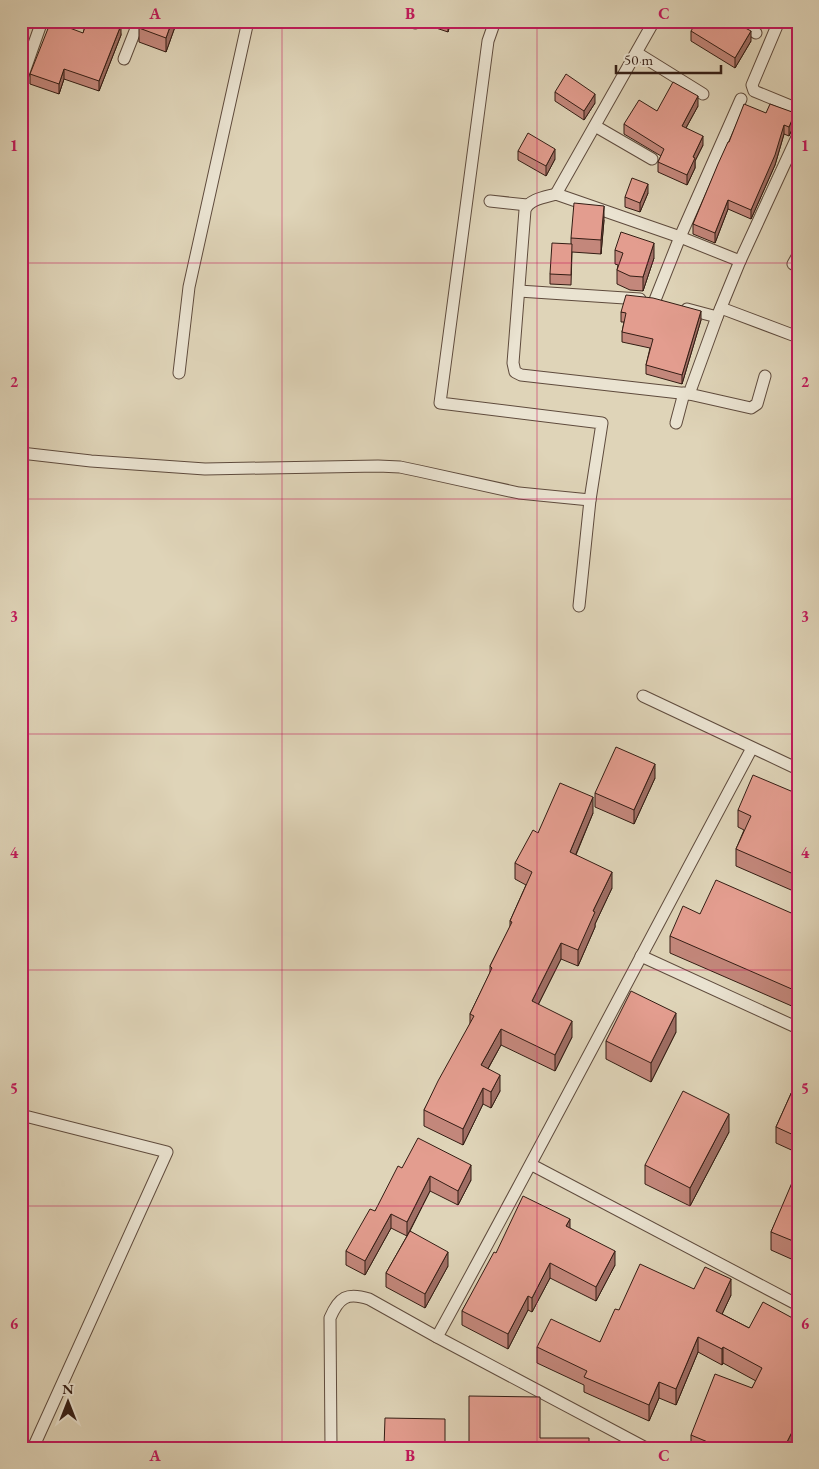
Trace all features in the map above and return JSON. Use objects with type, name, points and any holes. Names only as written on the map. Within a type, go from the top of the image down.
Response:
[{"type":"street","points":[[23,74],[42,21]]},
{"type":"street","points":[[124,59],[139,21]]},
{"type":"street","points":[[179,373],[190,287],[248,21]]},
{"type":"street","points":[[495,21],[488,41],[440,403],[602,423],[590,500],[579,606]]},
{"type":"street","points":[[490,201],[527,205],[556,194],[654,21]]},
{"type":"street","points":[[738,21],[756,33]]},
{"type":"street","points":[[779,21],[752,85],[754,91],[798,109]]},
{"type":"street","points":[[636,53],[703,94]]},
{"type":"street","points":[[664,303],[680,237],[741,100]]},
{"type":"street","points":[[595,126],[652,159]]},
{"type":"street","points":[[676,423],[686,393],[740,261],[798,135]]},
{"type":"street","points":[[556,194],[680,237],[740,261]]},
{"type":"street","points":[[527,205],[525,210],[513,363],[514,372],[521,375],[686,393],[751,408],[756,404],[765,376]]},
{"type":"street","points":[[519,291],[617,296],[664,303],[718,313],[798,337]]},
{"type":"street","points":[[21,453],[91,461],[205,469],[400,467],[519,493],[590,500]]},
{"type":"street","points":[[643,696],[798,768]]},
{"type":"street","points":[[437,1337],[532,1165],[752,748]]},
{"type":"street","points":[[641,956],[798,1028]]},
{"type":"street","points":[[21,1115],[167,1152],[33,1448]]},
{"type":"street","points":[[532,1165],[798,1305]]},
{"type":"street","points":[[331,1448],[330,1318],[336,1304],[346,1296],[357,1295],[369,1299],[646,1448]]},
{"type":"building","points":[[51,21],[83,33],[87,21],[116,21],[116,23],[121,25],[99,81],[64,69],[59,84],[30,74]]},
{"type":"building","points":[[141,21],[172,21],[166,38],[139,28]]},
{"type":"building","points":[[697,21],[723,21],[725,23],[726,21],[732,21],[751,31],[735,58],[691,31]]},
{"type":"building","points":[[566,74],[595,94],[584,111],[555,92]]},
{"type":"building","points":[[673,82],[698,96],[682,126],[703,136],[687,175],[658,162],[664,149],[624,124],[639,100],[657,111]]},
{"type":"building","points":[[744,104],[766,113],[770,104],[795,113],[789,127],[784,125],[775,155],[751,210],[728,200],[715,233],[693,224]]},
{"type":"building","points":[[528,133],[555,149],[546,166],[518,151]]},
{"type":"building","points":[[632,178],[648,184],[640,203],[625,197]]},
{"type":"building","points":[[574,203],[604,206],[601,240],[571,238]]},
{"type":"building","points":[[621,232],[654,243],[643,277],[630,276],[617,270],[623,253],[615,250]]},
{"type":"building","points":[[552,243],[572,244],[571,275],[550,274]]},
{"type":"building","points":[[626,295],[653,298],[701,311],[682,375],[646,365],[653,339],[622,332],[626,313],[621,312]]},
{"type":"building","points":[[616,747],[655,764],[634,810],[595,793]]},
{"type":"building","points":[[753,775],[798,794],[798,876],[736,849],[751,816],[738,810]]},
{"type":"building","points":[[560,783],[593,797],[570,852],[612,872],[593,911],[595,912],[578,950],[561,943],[532,1001],[572,1021],[555,1055],[501,1029],[481,1065],[500,1075],[491,1092],[483,1088],[463,1129],[424,1110],[474,1016],[470,1014],[492,968],[490,966],[512,922],[510,921],[532,872],[515,863],[533,830],[538,833]]},
{"type":"building","points":[[716,880],[798,916],[798,981],[794,990],[670,936],[683,906],[700,914]]},
{"type":"building","points":[[631,991],[676,1013],[651,1063],[606,1041]]},
{"type":"building","points":[[798,1078],[798,1137],[776,1127]]},
{"type":"building","points":[[683,1091],[729,1114],[690,1188],[645,1165]]},
{"type":"building","points":[[418,1138],[471,1165],[458,1191],[430,1176],[407,1222],[391,1214],[365,1261],[346,1251],[370,1209],[375,1211],[398,1166],[402,1168]]},
{"type":"building","points":[[798,1172],[798,1243],[771,1232]]},
{"type":"building","points":[[523,1196],[570,1219],[566,1226],[615,1251],[596,1287],[550,1263],[532,1298],[528,1296],[508,1334],[462,1311],[494,1252],[496,1253]]},
{"type":"building","points":[[410,1231],[448,1252],[425,1294],[386,1273]]},
{"type":"building","points":[[640,1264],[694,1289],[705,1267],[731,1279],[716,1311],[749,1328],[763,1302],[798,1321],[798,1420],[784,1448],[722,1448],[691,1435],[715,1374],[752,1388],[762,1368],[723,1347],[722,1349],[698,1337],[676,1389],[659,1382],[649,1405],[584,1377],[587,1371],[537,1347],[551,1319],[600,1342],[615,1309],[619,1310]]},
{"type":"building","points":[[469,1396],[540,1397],[540,1438],[589,1438],[589,1448],[469,1448]]},
{"type":"building","points":[[385,1418],[445,1419],[445,1448],[384,1448]]}]
